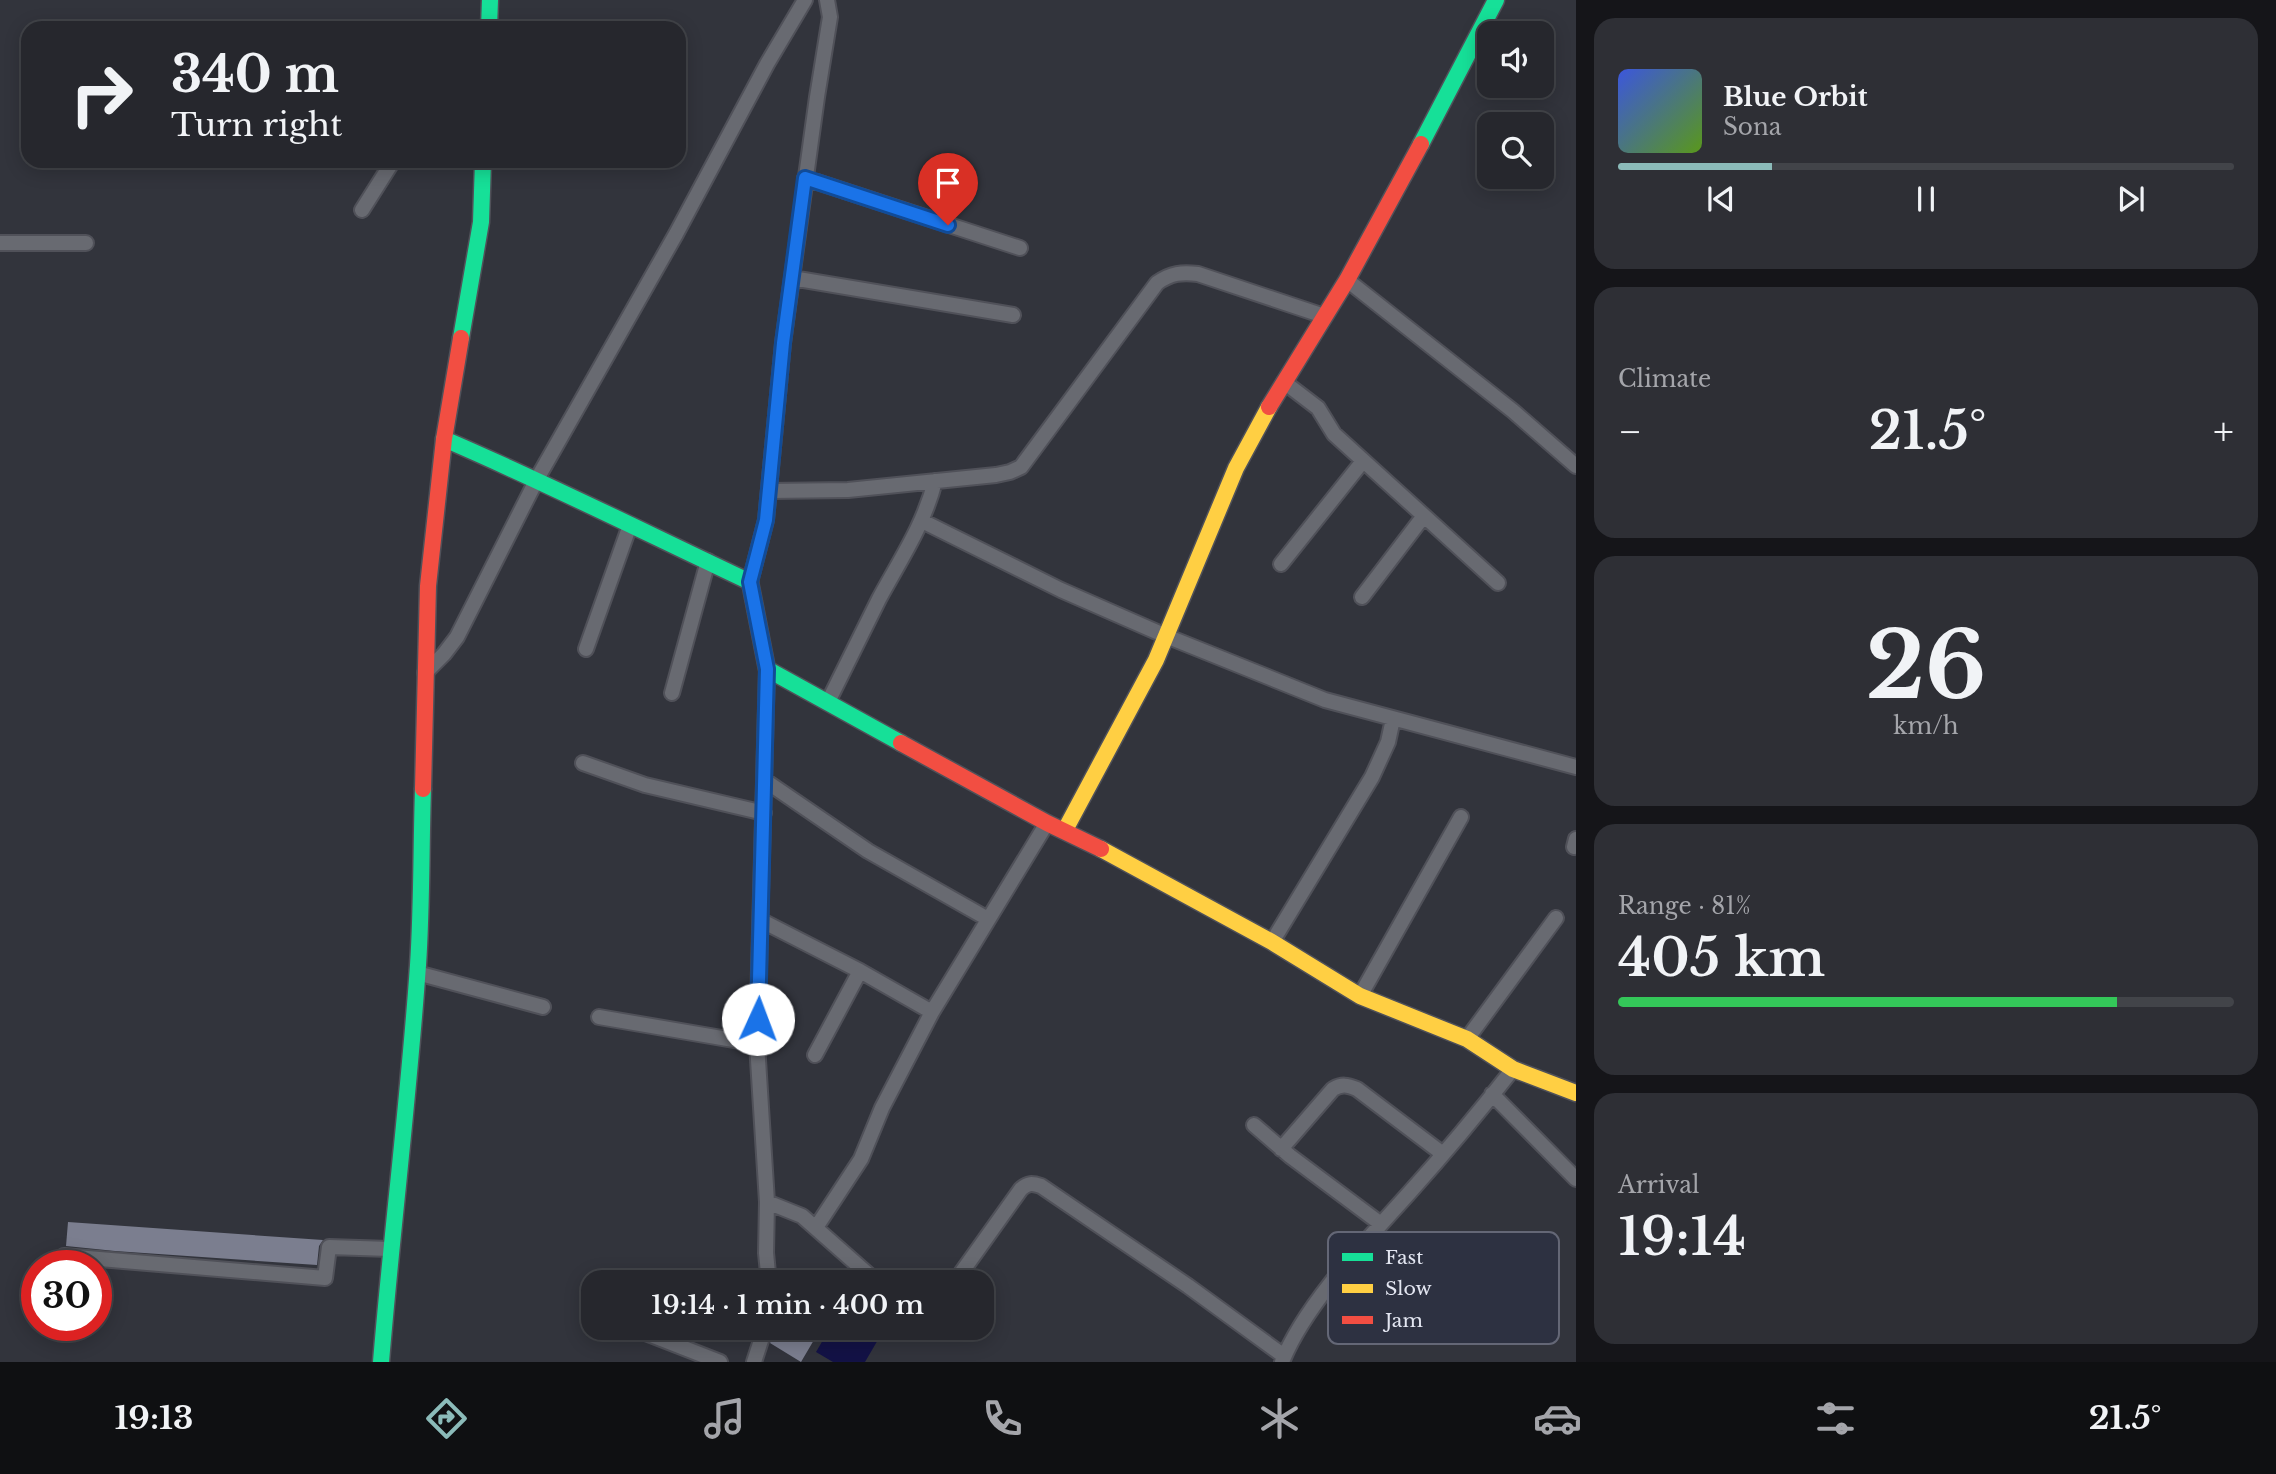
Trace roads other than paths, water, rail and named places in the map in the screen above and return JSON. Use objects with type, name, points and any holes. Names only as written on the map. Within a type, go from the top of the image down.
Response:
[{"type":"street","points":[[489,21],[490,0]]},
{"type":"street","points":[[425,673],[457,637],[537,479],[805,0]]},
{"type":"street","points":[[768,1270],[767,1202],[757,1044],[767,669],[750,582],[766,520],[792,278],[830,17],[827,0]]},
{"type":"street","points":[[1065,830],[1156,660],[1236,468],[1407,172],[1496,0]]},
{"type":"street","points":[[362,209],[388,168]]},
{"type":"street","points":[[382,1362],[390,1249],[408,1091],[417,974],[428,586],[444,439],[481,222],[483,168]]},
{"type":"street","points":[[805,178],[1020,248]]},
{"type":"street","points":[[0,243],[86,243]]},
{"type":"street","points":[[769,491],[848,490],[996,475],[1021,467],[1157,283],[1168,275],[1183,272],[1198,274],[1324,316]]},
{"type":"street","points":[[792,278],[1013,315]]},
{"type":"street","points":[[1347,280],[1513,411],[1576,466]]},
{"type":"street","points":[[1284,382],[1318,408],[1334,434],[1498,583]]},
{"type":"street","points":[[444,439],[537,479],[750,582]]},
{"type":"street","points":[[1280,564],[1363,461]]},
{"type":"street","points":[[828,702],[880,597],[922,521],[935,481]]},
{"type":"street","points":[[1362,597],[1423,517]]},
{"type":"street","points":[[922,521],[1062,590],[1166,636],[1325,700],[1576,767]]},
{"type":"street","points":[[586,649],[630,526]]},
{"type":"street","points":[[672,693],[708,561]]},
{"type":"street","points":[[767,669],[1047,823],[1065,830],[1272,942],[1360,996],[1467,1039],[1513,1069],[1576,1093]]},
{"type":"street","points":[[1272,942],[1372,777],[1388,742],[1393,719]]},
{"type":"street","points":[[583,763],[645,786],[764,813]]},
{"type":"street","points":[[764,780],[868,850],[988,919]]},
{"type":"street","points":[[1360,996],[1461,817]]},
{"type":"street","points":[[817,1226],[861,1159],[882,1108],[932,1012],[1047,823]]},
{"type":"street","points":[[1467,1039],[1556,918]]},
{"type":"street","points":[[762,921],[860,971],[932,1012]]},
{"type":"street","points":[[815,1055],[860,971]]},
{"type":"street","points":[[417,974],[543,1007]]},
{"type":"street","points":[[599,1017],[757,1044]]},
{"type":"street","points":[[1374,1232],[1513,1069]]},
{"type":"street","points":[[1281,1149],[1333,1089],[1348,1085],[1443,1154]]},
{"type":"street","points":[[1492,1094],[1576,1179]]},
{"type":"street","points":[[1254,1125],[1281,1149],[1381,1224]]},
{"type":"street","points":[[963,1270],[1021,1189],[1033,1183],[1188,1286],[1283,1359],[1303,1322],[1328,1289]]},
{"type":"street","points":[[767,1202],[802,1216],[817,1226],[864,1270]]},
{"type":"street","points":[[112,1260],[325,1278],[329,1247],[390,1249]]},
{"type":"street","points":[[664,1340],[720,1362]]},
{"type":"street","points":[[754,1362],[761,1340]]}]
